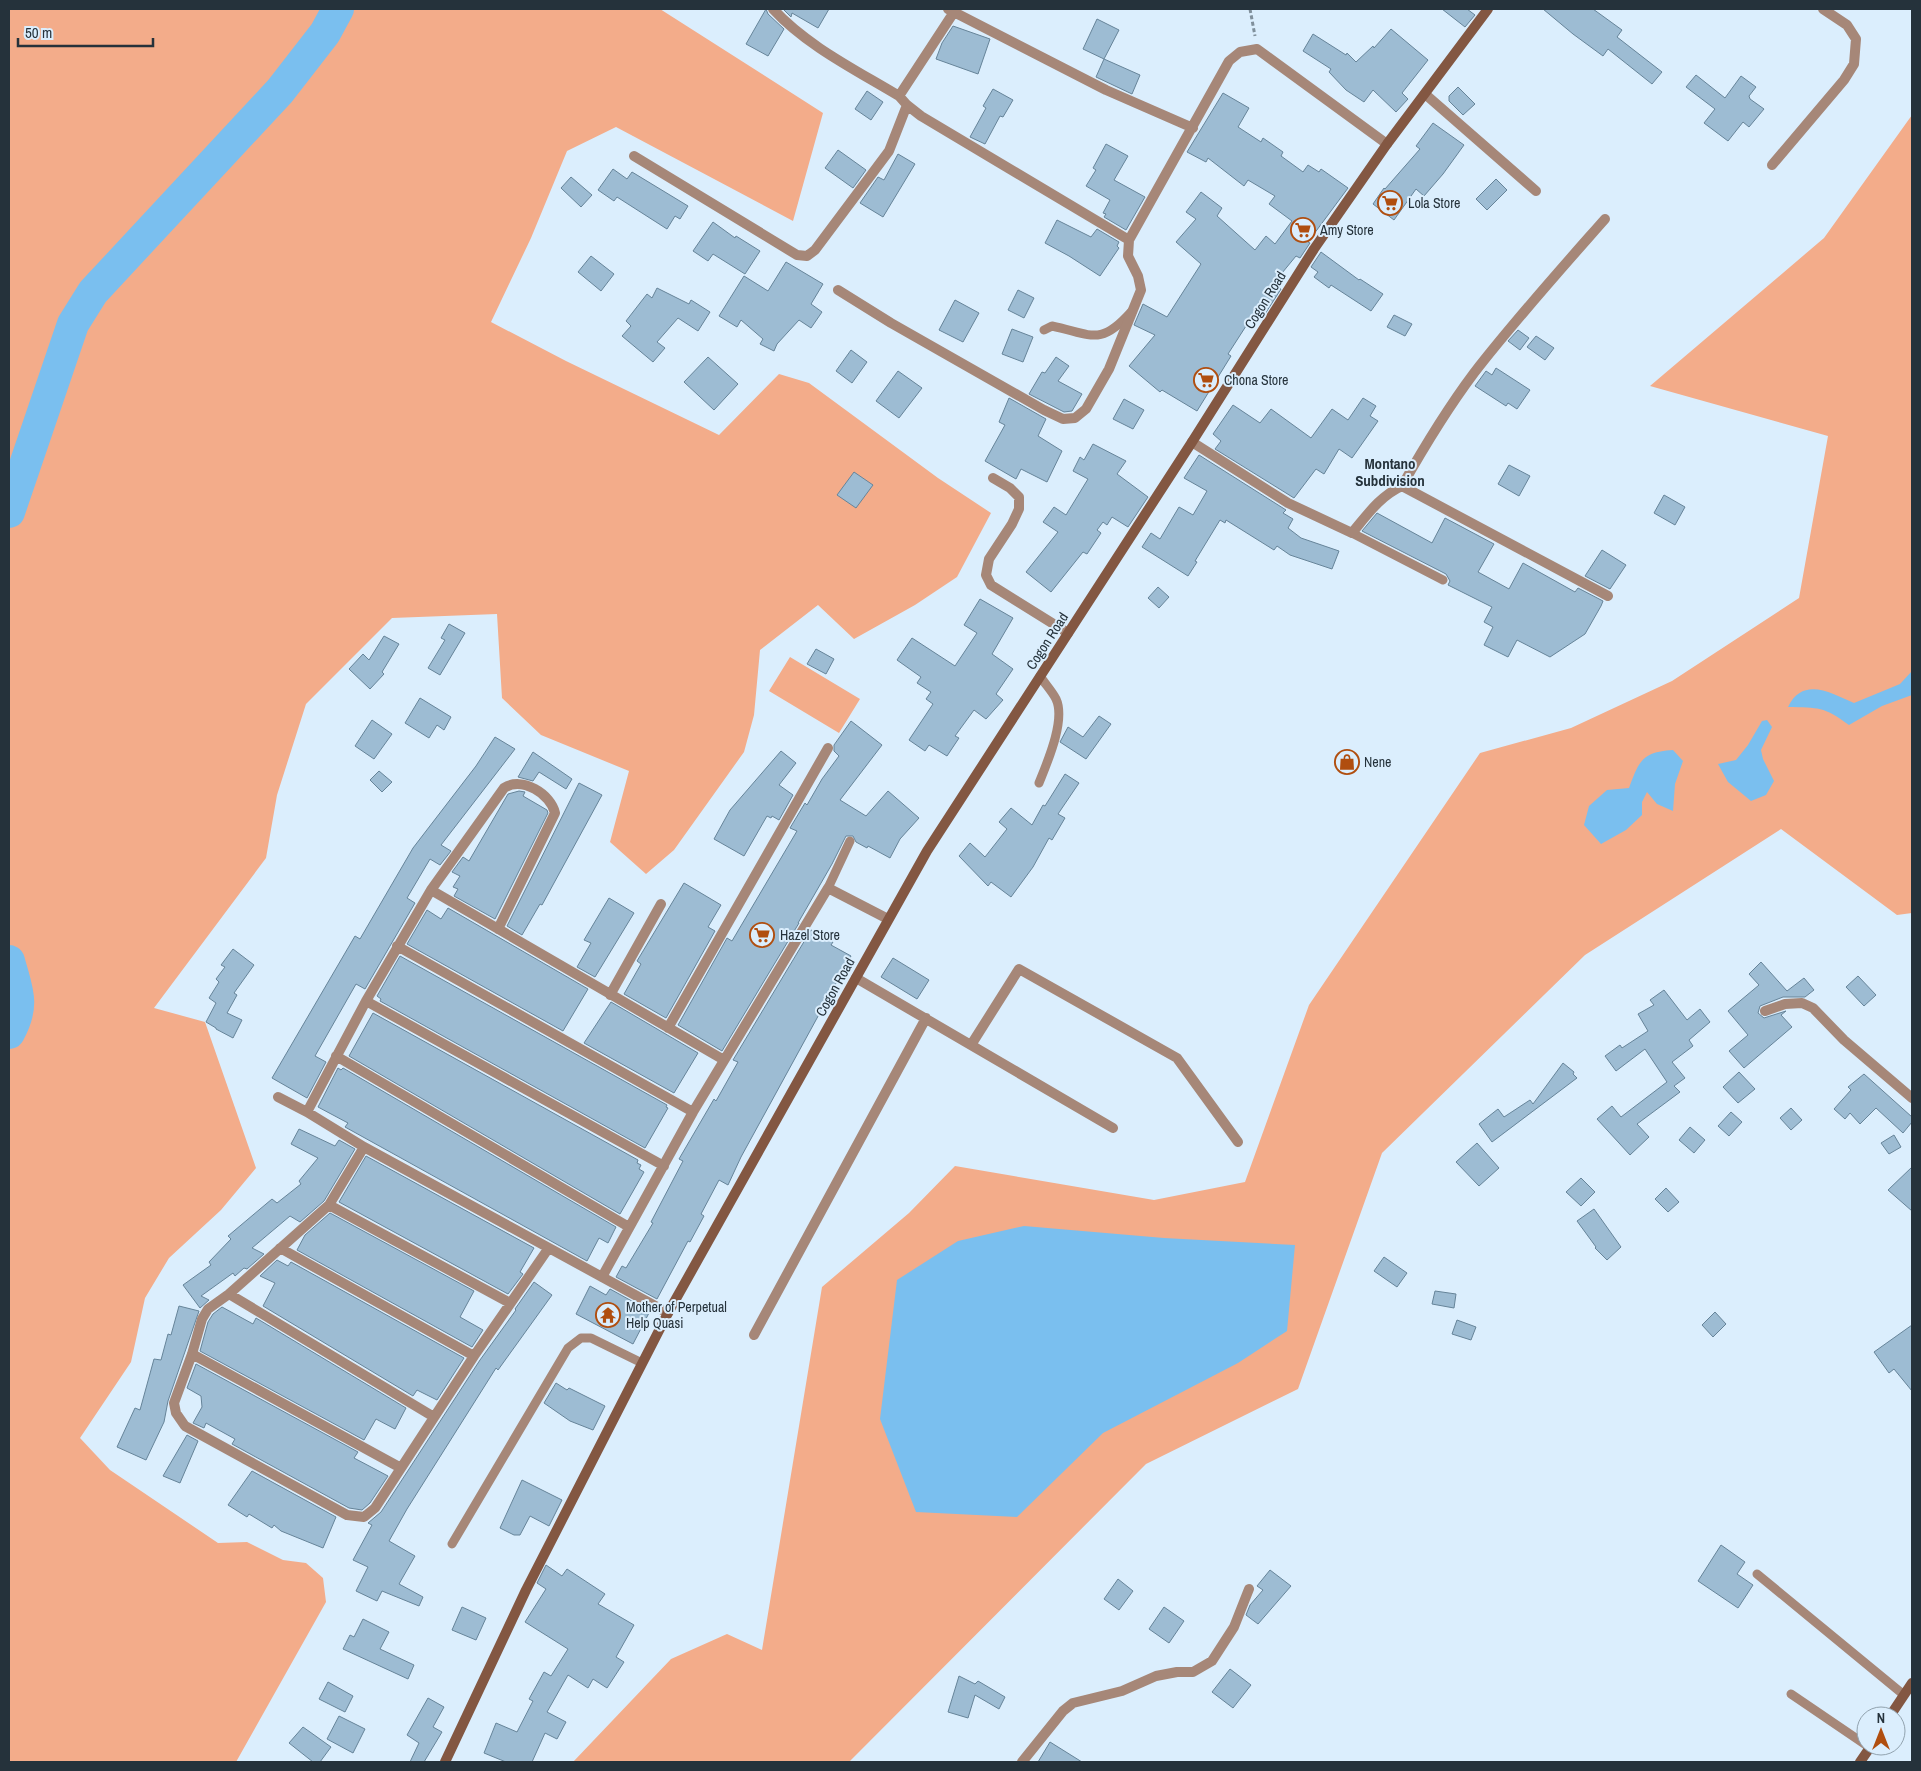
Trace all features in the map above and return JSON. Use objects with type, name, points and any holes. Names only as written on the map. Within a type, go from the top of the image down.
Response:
[{"type":"street","points":[[773,9],[822,49],[899,96],[921,116],[1129,240]]},
{"type":"street","name":"Cogon Road","points":[[446,1762],[526,1590],[668,1313],[927,851],[1192,442],[1314,249],[1387,144],[1488,9]]},
{"type":"street","points":[[1772,165],[1844,80],[1854,64],[1856,39],[1847,24],[1823,9]]},
{"type":"street","points":[[899,96],[951,10],[1106,90],[1192,128]]},
{"type":"street","points":[[838,290],[891,323],[1063,419],[1075,418],[1086,409],[1109,369],[1141,290],[1141,284],[1128,256],[1129,240],[1229,61],[1240,52],[1257,49],[1387,144]]},
{"type":"street","points":[[1425,94],[1536,191]]},
{"type":"street","points":[[634,156],[797,255],[807,256],[815,250],[889,151],[907,105]]},
{"type":"street","points":[[1192,442],[1288,503],[1352,533],[1377,503],[1393,490],[1402,486],[1432,433],[1473,374],[1526,308],[1605,220]]},
{"type":"street","points":[[993,478],[1010,488],[1019,497],[1019,509],[990,559],[986,575],[991,585],[1068,633]]},
{"type":"street","points":[[1402,486],[1608,596]]},
{"type":"street","points":[[668,1028],[828,748]]},
{"type":"street","points":[[307,1112],[366,1001],[431,890],[504,788],[510,784],[519,783],[541,792],[553,804],[555,813],[498,929]]},
{"type":"street","points":[[602,1277],[693,1112],[828,888],[888,919]]},
{"type":"street","points":[[431,890],[724,1060]]},
{"type":"street","points":[[610,995],[661,904]]},
{"type":"street","points":[[398,946],[693,1112]]},
{"type":"street","points":[[971,1044],[1019,969],[1177,1058],[1238,1142]]},
{"type":"street","points":[[856,978],[1113,1128]]},
{"type":"street","points":[[366,1001],[664,1166]]},
{"type":"street","points":[[1765,1011],[1785,1004],[1802,1004],[1813,1008],[1844,1040],[1912,1098]]},
{"type":"street","points":[[754,1335],[926,1018]]},
{"type":"street","points":[[336,1056],[629,1227]]},
{"type":"street","points":[[278,1098],[307,1112],[364,1148],[668,1313]]},
{"type":"street","points":[[364,1148],[329,1205],[229,1294],[208,1310],[202,1319],[192,1354],[174,1403],[176,1413],[185,1426],[347,1515],[364,1517],[375,1508],[474,1356],[548,1249]]},
{"type":"street","points":[[329,1205],[510,1303]]},
{"type":"street","points":[[280,1248],[474,1356]]},
{"type":"street","points":[[229,1294],[434,1417]]},
{"type":"street","points":[[192,1354],[401,1468]]},
{"type":"street","points":[[1022,1762],[1063,1711],[1073,1703],[1122,1691],[1156,1676],[1177,1672],[1194,1672],[1212,1661],[1234,1627],[1249,1589]]},
{"type":"street","points":[[1897,1706],[1912,1685]]},
{"type":"lane","points":[[1044,330],[1052,326],[1079,334],[1094,335],[1108,333],[1119,325],[1133,310]]},
{"type":"lane","points":[[1352,533],[1443,580]]},
{"type":"lane","points":[[1039,783],[1053,748],[1060,714],[1056,700],[1040,676]]},
{"type":"lane","points":[[828,888],[850,841]]},
{"type":"lane","points":[[452,1544],[568,1348],[581,1338],[591,1338],[642,1363]]},
{"type":"lane","points":[[1757,1574],[1904,1695]]},
{"type":"lane","points":[[1791,1694],[1856,1737]]},
{"type":"path","points":[[1250,9],[1257,49]]},
{"type":"shaded area","points":[[9,9],[660,9],[823,113],[793,221],[616,127],[567,151],[531,238],[491,322],[566,361],[719,435],[779,374],[809,383],[938,478],[991,513],[957,577],[915,605],[854,639],[818,605],[760,650],[754,715],[744,752],[674,850],[646,874],[610,842],[629,771],[541,735],[502,698],[497,614],[392,618],[306,704],[277,795],[266,858],[154,1008],[205,1022],[256,1168],[221,1210],[169,1258],[145,1298],[131,1362],[80,1438],[110,1470],[218,1543],[247,1542],[283,1560],[306,1563],[323,1578],[326,1602],[236,1762],[9,1762]]},
{"type":"shaded area","points":[[1912,115],[1912,913],[1897,915],[1781,829],[1585,955],[1382,1153],[1298,1389],[1146,1464],[849,1762],[573,1762],[671,1659],[727,1634],[762,1650],[822,1287],[909,1213],[955,1166],[1154,1200],[1245,1182],[1309,1005],[1480,753],[1571,728],[1672,681],[1799,598],[1828,436],[1650,386],[1824,238]]},
{"type":"shaded area","points":[[790,657],[860,699],[839,733],[769,691]]},
{"type":"water","points":[[1912,671],[1912,695],[1882,706],[1849,725],[1833,714],[1820,709],[1788,707],[1801,692],[1809,689],[1827,692],[1854,703],[1900,684]]},
{"type":"water","points":[[1767,720],[1772,727],[1761,750],[1763,759],[1774,781],[1766,795],[1751,801],[1728,782],[1718,764],[1736,760],[1748,745],[1762,721]]},
{"type":"water","points":[[1673,750],[1683,761],[1675,784],[1673,811],[1657,804],[1647,792],[1642,802],[1642,815],[1626,830],[1601,844],[1584,825],[1589,806],[1607,790],[1629,788],[1639,765],[1648,756],[1654,753]]},
{"type":"water","points":[[1024,1226],[1164,1238],[1295,1245],[1287,1331],[1238,1363],[1103,1433],[1017,1517],[916,1512],[880,1419],[897,1280],[958,1241]]},
{"type":"building","points":[[766,9],[768,14],[784,29],[768,56],[746,44]]},
{"type":"building","points":[[783,9],[829,9],[818,28],[792,13],[791,17]]},
{"type":"building","points":[[1442,9],[1467,9],[1475,15],[1465,27]]},
{"type":"building","points":[[1543,9],[1593,9],[1622,30],[1617,37],[1662,72],[1652,84],[1608,49],[1603,56]]},
{"type":"building","points":[[1097,19],[1119,30],[1104,59],[1083,49]]},
{"type":"building","points":[[953,26],[990,39],[978,74],[936,59],[942,43]]},
{"type":"building","points":[[1391,29],[1428,60],[1402,93],[1408,99],[1396,112],[1373,90],[1364,102],[1346,90],[1329,72],[1331,69],[1303,51],[1313,34],[1346,55],[1347,53],[1356,62],[1373,46],[1374,48]]},
{"type":"building","points":[[1104,59],[1140,75],[1132,94],[1096,77]]},
{"type":"building","points":[[1696,75],[1725,98],[1741,76],[1756,87],[1749,96],[1750,99],[1764,109],[1749,127],[1743,122],[1728,141],[1704,123],[1715,109],[1686,87]]},
{"type":"building","points":[[1458,87],[1475,104],[1463,115],[1449,101],[1449,96]]},
{"type":"building","points":[[993,89],[1013,100],[1003,117],[1000,116],[985,144],[970,137],[986,108],[983,106]]},
{"type":"building","points":[[867,91],[883,102],[871,120],[855,109]]},
{"type":"building","points":[[1223,93],[1249,108],[1238,127],[1261,142],[1263,138],[1283,152],[1281,156],[1303,172],[1308,165],[1319,172],[1321,169],[1348,188],[1308,242],[1310,243],[1300,258],[1296,256],[1273,284],[1281,289],[1265,314],[1257,309],[1228,354],[1231,356],[1197,411],[1162,390],[1160,392],[1129,366],[1155,335],[1134,325],[1143,304],[1167,317],[1201,264],[1176,242],[1196,219],[1186,212],[1201,192],[1222,208],[1217,216],[1255,250],[1266,236],[1275,244],[1292,221],[1269,204],[1275,196],[1248,180],[1244,186],[1208,158],[1206,162],[1187,152]]},
{"type":"building","points":[[1433,123],[1464,145],[1424,196],[1416,189],[1394,220],[1373,204],[1384,188],[1420,149],[1416,146]]},
{"type":"building","points":[[1106,144],[1128,156],[1114,180],[1145,197],[1126,230],[1104,217],[1106,214],[1103,213],[1110,200],[1086,186],[1096,170],[1093,168]]},
{"type":"building","points":[[838,150],[866,170],[853,188],[825,168]]},
{"type":"building","points":[[898,154],[915,164],[883,217],[860,203],[878,177],[884,180]]},
{"type":"building","points":[[613,169],[627,179],[632,172],[688,206],[680,219],[675,216],[667,229],[617,197],[614,201],[598,190]]},
{"type":"building","points":[[571,177],[592,195],[581,207],[561,188]]},
{"type":"building","points":[[1496,179],[1507,190],[1487,210],[1476,199]]},
{"type":"building","points":[[1057,220],[1091,237],[1097,229],[1119,242],[1117,246],[1119,248],[1100,276],[1045,243]]},
{"type":"building","points":[[713,222],[735,238],[736,236],[760,251],[745,274],[713,254],[708,261],[693,251]]},
{"type":"building","points":[[1321,252],[1359,280],[1383,294],[1371,311],[1331,285],[1329,288],[1314,277],[1318,272],[1311,267]]},
{"type":"building","points":[[591,256],[614,274],[601,291],[578,272]]},
{"type":"building","points":[[786,262],[823,284],[811,304],[822,312],[811,328],[799,320],[777,344],[774,351],[760,344],[763,339],[741,320],[737,327],[719,316],[744,276],[768,291]]},
{"type":"building","points":[[657,288],[689,304],[691,300],[710,312],[698,331],[678,318],[657,342],[665,348],[653,362],[622,336],[631,326],[626,321],[647,294],[652,298]]},
{"type":"building","points":[[1018,290],[1034,298],[1024,318],[1008,310]]},
{"type":"building","points":[[955,300],[979,313],[963,342],[939,330]]},
{"type":"building","points":[[1394,315],[1412,324],[1405,336],[1387,327]]},
{"type":"building","points":[[1012,329],[1033,337],[1023,362],[1002,354]]},
{"type":"building","points":[[1518,330],[1529,338],[1520,350],[1508,341]]},
{"type":"building","points":[[1536,336],[1554,348],[1545,360],[1527,347]]},
{"type":"building","points":[[851,350],[867,362],[852,383],[836,371]]},
{"type":"building","points":[[708,357],[738,384],[714,410],[684,382]]},
{"type":"building","points":[[1056,357],[1069,366],[1058,381],[1082,394],[1072,411],[1064,412],[1029,394],[1042,372],[1045,373]]},
{"type":"building","points":[[1496,368],[1530,390],[1517,409],[1508,403],[1506,406],[1475,386],[1486,371],[1492,375]]},
{"type":"building","points":[[898,371],[922,388],[899,418],[876,401]]},
{"type":"building","points":[[1009,398],[1046,419],[1038,436],[1062,451],[1047,482],[1021,469],[1016,479],[985,461],[1005,425],[999,422]]},
{"type":"building","points":[[1363,398],[1376,406],[1370,416],[1378,421],[1352,458],[1339,449],[1324,474],[1316,469],[1294,498],[1215,449],[1221,441],[1213,434],[1233,405],[1260,423],[1271,409],[1311,438],[1332,409],[1348,420]]},
{"type":"building","points":[[1124,399],[1144,410],[1133,429],[1113,419]]},
{"type":"building","points":[[1093,444],[1126,461],[1117,474],[1148,497],[1128,527],[1112,517],[1107,525],[1103,522],[1097,530],[1101,533],[1087,554],[1083,552],[1051,592],[1026,572],[1058,532],[1043,522],[1054,507],[1066,515],[1088,479],[1073,471],[1080,457],[1084,460]]},
{"type":"building","points":[[1199,455],[1286,510],[1283,513],[1293,519],[1288,528],[1301,538],[1339,551],[1332,569],[1290,555],[1277,546],[1274,550],[1226,520],[1225,523],[1220,520],[1188,576],[1142,547],[1151,533],[1160,539],[1179,507],[1193,515],[1207,491],[1184,478]]},
{"type":"building","points":[[1509,465],[1530,476],[1519,496],[1498,484]]},
{"type":"building","points":[[854,472],[873,485],[856,508],[837,495]]},
{"type":"building","points":[[1664,495],[1685,507],[1675,525],[1654,513]]},
{"type":"building","points":[[1377,513],[1432,543],[1445,518],[1494,544],[1478,572],[1509,589],[1523,563],[1575,592],[1578,588],[1603,601],[1601,606],[1585,634],[1550,657],[1517,640],[1508,657],[1484,645],[1493,627],[1484,622],[1492,607],[1448,585],[1450,581],[1446,574],[1362,531]]},
{"type":"building","points":[[1602,550],[1626,565],[1610,589],[1585,576]]},
{"type":"building","points":[[1158,587],[1169,597],[1159,608],[1148,598]]},
{"type":"building","points":[[980,599],[1013,618],[992,654],[1013,669],[996,694],[1003,700],[986,719],[974,710],[955,736],[959,738],[947,756],[929,745],[925,751],[909,740],[933,704],[926,699],[931,692],[917,683],[921,677],[897,660],[912,638],[955,666],[977,633],[964,625]]},
{"type":"building","points":[[449,624],[465,633],[440,675],[428,668],[445,640],[441,638]]},
{"type":"building","points":[[384,636],[399,644],[382,672],[384,674],[370,689],[349,669],[363,654],[369,660]]},
{"type":"building","points":[[816,649],[834,659],[826,674],[807,664]]},
{"type":"building","points":[[420,698],[451,717],[444,730],[437,725],[429,738],[405,723]]},
{"type":"building","points":[[1099,716],[1111,724],[1086,759],[1060,742],[1068,727],[1083,737]]},
{"type":"building","points":[[372,720],[392,734],[374,759],[355,746]]},
{"type":"building","points":[[851,721],[882,745],[840,800],[866,816],[888,791],[919,818],[900,839],[890,858],[856,842],[853,836],[846,836],[799,923],[722,1051],[678,1025],[727,938],[732,941],[797,831],[790,828],[805,803],[807,805],[822,779],[839,756],[834,751],[834,745]]},
{"type":"building","points":[[495,737],[515,749],[441,845],[451,851],[440,865],[430,859],[407,898],[415,903],[365,989],[356,984],[315,1056],[326,1062],[307,1098],[272,1078],[355,936],[360,939],[413,848],[476,766]]},
{"type":"building","points":[[781,751],[796,763],[779,785],[793,795],[779,820],[772,816],[771,818],[767,816],[744,856],[714,839],[730,810]]},
{"type":"building","points":[[533,752],[572,779],[566,789],[539,772],[533,781],[518,777]]},
{"type":"building","points":[[379,771],[392,782],[382,792],[370,780]]},
{"type":"building","points":[[1065,774],[1079,783],[1058,814],[1065,818],[1052,840],[1049,838],[1033,867],[1011,897],[991,882],[988,886],[959,856],[970,843],[985,857],[1007,829],[999,822],[1011,808],[1032,825],[1043,805],[1045,806]]},
{"type":"building","points":[[579,783],[602,795],[542,905],[540,904],[522,935],[507,926]]},
{"type":"building","points":[[519,791],[525,792],[523,796],[547,810],[548,813],[495,919],[454,896],[458,889],[453,887],[460,876],[452,872],[463,857],[469,861],[508,794]]},
{"type":"building","points":[[684,883],[721,905],[708,927],[715,931],[666,1018],[624,994],[641,964],[637,961]]},
{"type":"building","points":[[609,898],[634,913],[595,977],[577,967],[591,943],[584,940]]},
{"type":"building","points":[[448,908],[588,989],[563,1031],[407,944],[427,910],[441,919]]},
{"type":"building","points":[[811,930],[833,942],[831,945],[851,956],[741,1157],[728,1185],[719,1180],[701,1214],[704,1216],[690,1242],[688,1241],[657,1299],[616,1277],[622,1266],[626,1268],[653,1223],[651,1222],[683,1161],[679,1159],[714,1099],[716,1101],[738,1062],[733,1060]]},
{"type":"building","points":[[233,949],[254,965],[234,993],[237,995],[227,1013],[242,1020],[233,1038],[206,1022],[216,1003],[209,998],[219,982],[216,979],[225,967],[221,965]]},
{"type":"building","points":[[400,956],[667,1105],[666,1107],[668,1108],[645,1148],[380,1001],[381,999],[377,996]]},
{"type":"building","points":[[893,958],[929,980],[917,999],[881,977]]},
{"type":"building","points":[[1761,962],[1787,991],[1804,978],[1814,990],[1805,997],[1783,997],[1760,1006],[1758,1013],[1764,1018],[1786,1011],[1781,1015],[1792,1027],[1744,1068],[1729,1051],[1748,1035],[1728,1011],[1759,985],[1749,974]]},
{"type":"building","points":[[1858,976],[1876,995],[1864,1006],[1846,987]]},
{"type":"building","points":[[1664,990],[1687,1020],[1700,1009],[1710,1022],[1689,1040],[1693,1046],[1672,1062],[1685,1078],[1674,1086],[1680,1092],[1637,1124],[1649,1137],[1630,1155],[1597,1119],[1612,1106],[1621,1117],[1667,1082],[1645,1049],[1616,1071],[1605,1056],[1620,1045],[1622,1048],[1648,1031],[1638,1014],[1654,1005],[1650,1000]]},
{"type":"building","points":[[611,1002],[698,1053],[674,1093],[584,1043]]},
{"type":"building","points":[[373,1013],[638,1160],[637,1163],[641,1165],[639,1169],[644,1172],[620,1214],[349,1056]]},
{"type":"building","points":[[1563,1063],[1574,1072],[1573,1074],[1577,1078],[1492,1142],[1479,1124],[1498,1109],[1504,1117],[1530,1100],[1533,1104]]},
{"type":"building","points":[[338,1068],[341,1070],[343,1068],[616,1227],[608,1243],[599,1238],[587,1261],[345,1127],[348,1123],[318,1107]]},
{"type":"building","points":[[1739,1072],[1755,1089],[1738,1103],[1723,1087]]},
{"type":"building","points":[[1864,1074],[1912,1117],[1912,1122],[1903,1133],[1876,1108],[1860,1124],[1850,1113],[1845,1119],[1834,1109],[1851,1090],[1848,1087]]},
{"type":"building","points":[[1791,1108],[1802,1120],[1791,1130],[1780,1118]]},
{"type":"building","points":[[1731,1112],[1742,1122],[1729,1136],[1718,1126]]},
{"type":"building","points":[[1690,1127],[1705,1140],[1694,1153],[1679,1140]]},
{"type":"building","points":[[299,1129],[335,1146],[339,1140],[355,1149],[324,1201],[300,1222],[290,1216],[252,1248],[264,1254],[247,1269],[244,1268],[235,1276],[233,1273],[201,1296],[209,1300],[200,1308],[183,1285],[211,1265],[209,1262],[231,1239],[228,1236],[272,1199],[277,1203],[301,1184],[299,1181],[318,1158],[291,1144]]},
{"type":"building","points":[[1894,1135],[1901,1147],[1889,1154],[1881,1143]]},
{"type":"building","points":[[1477,1143],[1499,1168],[1479,1186],[1456,1162]]},
{"type":"building","points":[[366,1156],[534,1248],[520,1272],[523,1274],[508,1294],[339,1202]]},
{"type":"building","points":[[1912,1167],[1912,1211],[1888,1190]]},
{"type":"building","points":[[1581,1178],[1595,1192],[1581,1206],[1566,1192]]},
{"type":"building","points":[[1666,1188],[1679,1202],[1668,1212],[1655,1199]]},
{"type":"building","points":[[1594,1209],[1621,1247],[1607,1260],[1595,1248],[1577,1221]]},
{"type":"building","points":[[330,1213],[474,1291],[460,1317],[483,1330],[472,1347],[297,1250],[305,1235]]},
{"type":"building","points":[[1384,1257],[1407,1273],[1397,1287],[1374,1271]]},
{"type":"building","points":[[277,1260],[288,1266],[291,1262],[464,1358],[437,1400],[417,1390],[413,1396],[263,1306],[275,1283],[260,1276]]},
{"type":"building","points":[[534,1282],[552,1295],[498,1370],[496,1368],[407,1509],[389,1541],[415,1556],[399,1584],[423,1597],[419,1606],[382,1591],[377,1601],[356,1591],[368,1567],[353,1560],[372,1525],[368,1523],[381,1512],[480,1360]]},
{"type":"building","points":[[590,1286],[606,1295],[610,1289],[650,1311],[633,1344],[576,1314]]},
{"type":"building","points":[[1435,1291],[1456,1294],[1454,1308],[1432,1304]]},
{"type":"building","points":[[179,1306],[199,1311],[168,1401],[164,1422],[146,1460],[117,1447],[135,1408],[140,1410],[154,1359],[161,1360],[168,1334],[171,1335]]},
{"type":"building","points":[[222,1307],[253,1324],[256,1318],[406,1408],[395,1429],[376,1419],[364,1440],[200,1351],[208,1322],[213,1314]]},
{"type":"building","points":[[1715,1312],[1726,1324],[1713,1337],[1702,1325]]},
{"type":"building","points":[[1457,1320],[1476,1327],[1471,1340],[1452,1334]]},
{"type":"building","points":[[1912,1325],[1912,1391],[1894,1369],[1889,1373],[1874,1352]]},
{"type":"building","points":[[196,1364],[358,1452],[354,1458],[388,1476],[370,1503],[362,1510],[349,1508],[232,1444],[235,1439],[206,1423],[204,1428],[193,1423],[202,1407],[201,1396],[187,1388]]},
{"type":"building","points":[[556,1383],[567,1390],[569,1388],[605,1406],[593,1430],[570,1421],[544,1403]]},
{"type":"building","points":[[187,1435],[198,1441],[180,1483],[163,1476]]},
{"type":"building","points":[[252,1471],[336,1517],[323,1548],[281,1531],[274,1525],[272,1528],[249,1514],[247,1517],[228,1505]]},
{"type":"building","points":[[522,1480],[562,1500],[549,1526],[530,1516],[520,1535],[514,1535],[500,1528]]},
{"type":"building","points":[[1721,1545],[1745,1562],[1737,1574],[1753,1585],[1738,1608],[1698,1581]]},
{"type":"building","points":[[546,1565],[562,1576],[567,1569],[605,1594],[598,1604],[634,1625],[616,1657],[624,1662],[607,1688],[593,1679],[588,1688],[568,1675],[547,1712],[566,1722],[557,1739],[545,1733],[532,1762],[506,1762],[484,1753],[496,1723],[517,1732],[533,1701],[529,1699],[544,1672],[551,1676],[568,1649],[525,1622],[546,1589],[537,1583]]},
{"type":"building","points":[[1270,1570],[1291,1586],[1258,1624],[1246,1615],[1250,1605],[1263,1590],[1257,1586]]},
{"type":"building","points":[[1118,1579],[1133,1591],[1119,1610],[1104,1599]]},
{"type":"building","points":[[462,1607],[486,1618],[476,1640],[452,1630]]},
{"type":"building","points":[[1164,1607],[1184,1621],[1169,1643],[1149,1629]]},
{"type":"building","points":[[363,1619],[389,1632],[380,1649],[414,1665],[408,1679],[343,1649],[350,1635],[354,1637]]},
{"type":"building","points":[[1230,1669],[1251,1685],[1233,1708],[1212,1692]]},
{"type":"building","points":[[959,1676],[975,1684],[978,1681],[1005,1697],[999,1709],[975,1695],[968,1718],[948,1712]]},
{"type":"building","points":[[328,1682],[353,1696],[345,1712],[319,1699]]},
{"type":"building","points":[[428,1698],[444,1707],[433,1727],[442,1732],[424,1762],[410,1762],[419,1743],[407,1735]]},
{"type":"building","points":[[339,1716],[365,1729],[353,1753],[327,1739]]},
{"type":"building","points":[[303,1727],[331,1747],[320,1762],[313,1762],[289,1743]]},
{"type":"building","points":[[1050,1742],[1082,1762],[1038,1762]]},
{"type":"waterway","points":[[9,512],[73,324],[93,292],[280,91],[325,33],[338,9]]},
{"type":"waterway","points":[[9,961],[18,997],[17,1014],[9,1033]]},
{"type":"place","name":"Lola Store","points":[[1390,203]]},
{"type":"place","name":"Amy Store","points":[[1303,230]]},
{"type":"place","name":"Chona Store","points":[[1206,380]]},
{"type":"place","name":"Nene","points":[[1347,762]]},
{"type":"place","name":"Hazel Store","points":[[762,935]]},
{"type":"place","name":"Mother of Perpetual Help Quasi","points":[[608,1315]]},
{"type":"district","name":"Montano Subdivision","points":[[1390,472]]}]
